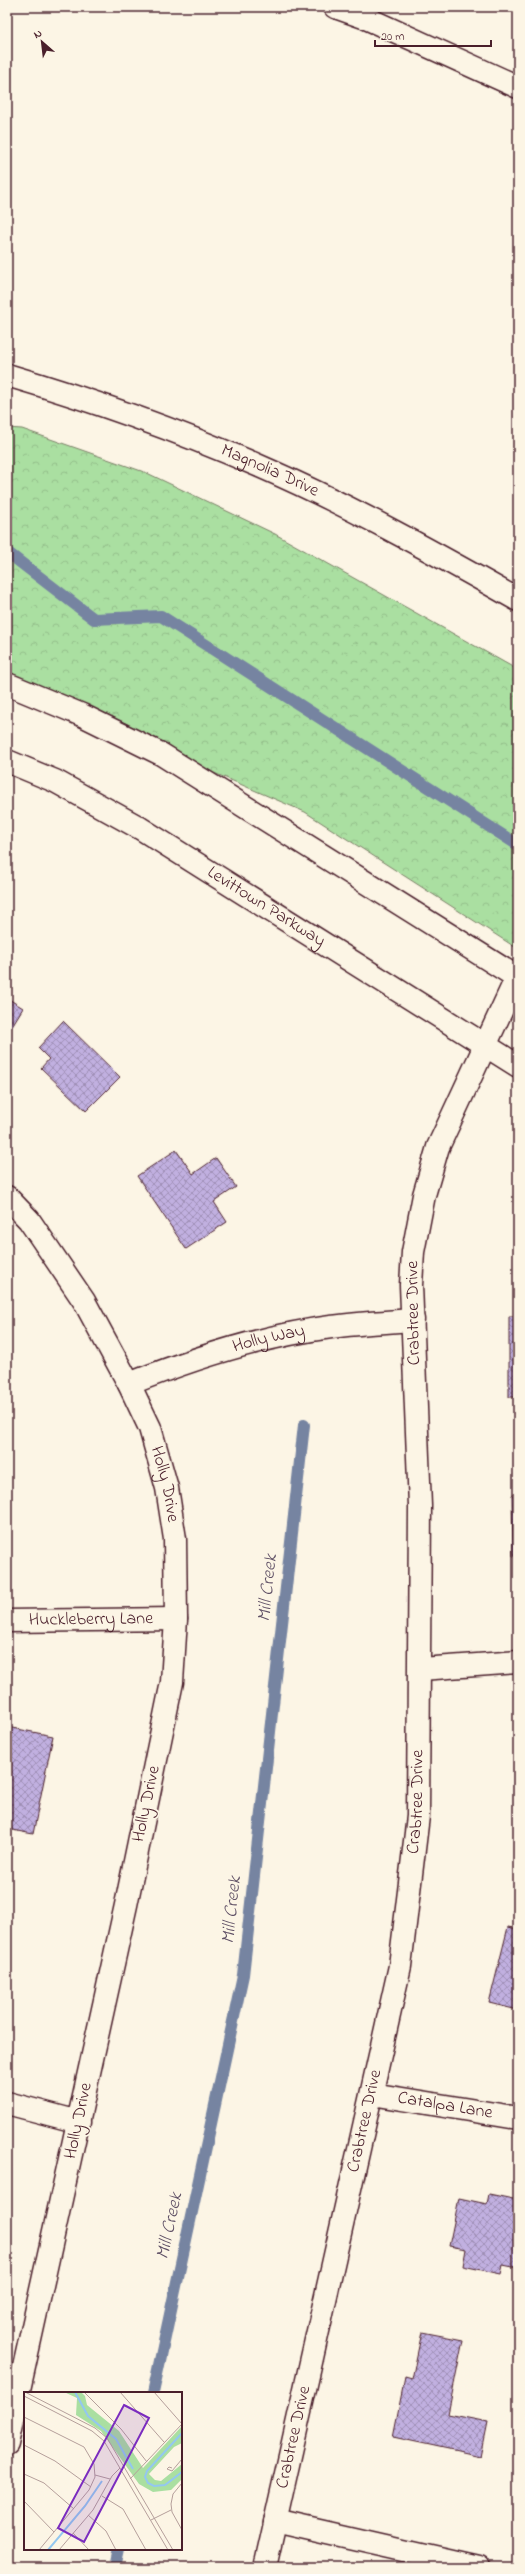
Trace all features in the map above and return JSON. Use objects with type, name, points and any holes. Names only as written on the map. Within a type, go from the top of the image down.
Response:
[{"type":"street","points":[[335,7],[366,18],[518,87]]},
{"type":"street","name":"Magnolia Drive","points":[[7,375],[158,425],[258,466],[412,540],[518,600]]},
{"type":"street","points":[[7,684],[82,715],[161,754],[518,978]]},
{"type":"street","name":"Levittown Parkway","points":[[7,761],[55,781],[140,828],[518,1066]]},
{"type":"street","name":"Crabtree Drive","points":[[265,2567],[400,1966],[408,1908],[418,1816],[421,1669],[420,1506],[411,1285],[413,1252],[424,1195],[438,1147],[518,978]]},
{"type":"street","name":"Holly Drive","points":[[7,1197],[29,1220],[84,1301],[129,1384],[150,1428],[167,1488],[175,1539],[176,1619],[172,1682],[79,2122],[7,2444]]},
{"type":"street","name":"Holly Way","points":[[129,1384],[170,1368],[248,1343],[331,1327],[413,1320]]},
{"type":"street","name":"Huckleberry Lane","points":[[7,1621],[176,1619]]},
{"type":"street","points":[[421,1669],[518,1662]]},
{"type":"street","name":"Catalpa Lane","points":[[372,2094],[518,2118]]},
{"type":"street","points":[[7,2103],[79,2122]]},
{"type":"street","points":[[275,2521],[478,2567]]},
{"type":"green space","points":[[7,428],[22,429],[147,473],[275,534],[518,670],[518,949],[305,812],[7,684]]},
{"type":"building","points":[[7,998],[23,1008],[7,1034]]},
{"type":"building","points":[[63,1021],[120,1077],[86,1111],[41,1068],[49,1059],[38,1048]]},
{"type":"building","points":[[176,1150],[193,1174],[216,1158],[236,1187],[214,1202],[227,1222],[186,1249],[137,1176]]},
{"type":"building","points":[[509,1316],[518,1316],[518,1397],[509,1397]]},
{"type":"building","points":[[512,1495],[518,1495],[518,1555],[513,1556]]},
{"type":"building","points":[[7,1727],[53,1736],[33,1834],[7,1829]]},
{"type":"building","points":[[508,1927],[518,1929],[518,2010],[489,2003]]},
{"type":"building","points":[[489,2194],[518,2200],[518,2268],[503,2265],[501,2274],[463,2266],[466,2249],[449,2246],[459,2198],[487,2204]]},
{"type":"building","points":[[422,2332],[463,2340],[448,2414],[488,2422],[481,2456],[393,2437],[405,2377],[412,2379]]},
{"type":"waterway","points":[[7,552],[94,619],[161,616],[518,845]]},
{"type":"waterway","name":"Mill Creek","points":[[153,2392],[243,1975],[304,1425]]},
{"type":"waterway","name":"Mill Creek","points":[[115,2567],[119,2550]]}]
